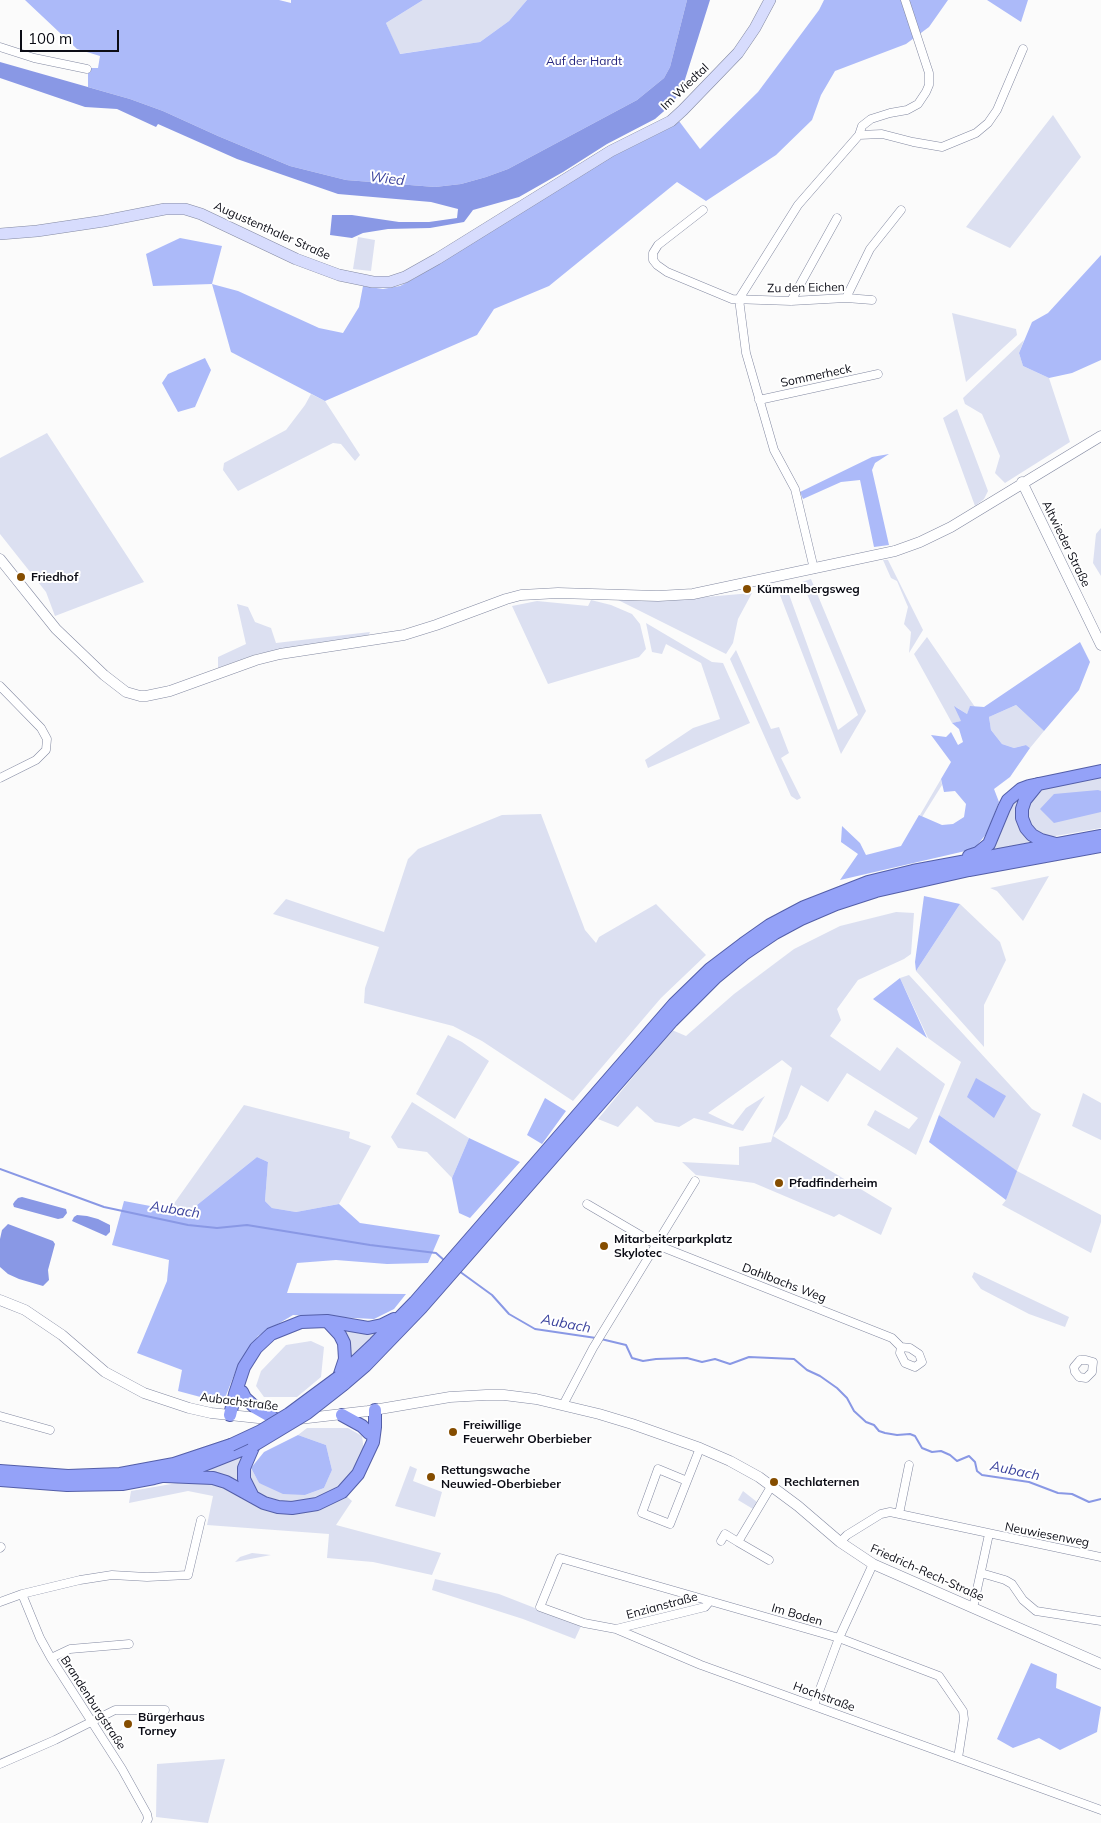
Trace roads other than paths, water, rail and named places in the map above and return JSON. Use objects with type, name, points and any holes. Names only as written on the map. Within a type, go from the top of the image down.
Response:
[{"type":"highway","points":[[939,866],[983,850],[993,837],[1001,813],[1008,800],[1021,789],[1101,771]]},
{"type":"highway","points":[[1038,784],[1025,800],[1022,818],[1026,828],[1032,835],[1041,840],[1058,844]]},
{"type":"highway","points":[[0,1471],[68,1476],[120,1474],[174,1464],[231,1445],[262,1430],[364,1366],[627,1065],[674,1004],[710,969],[770,925],[804,907],[852,888],[888,877],[1101,836]]},
{"type":"highway","points":[[627,1065],[716,978],[744,954],[775,933],[801,919],[836,904],[909,882],[1101,846]]},
{"type":"highway","points":[[230,1415],[235,1394],[249,1357],[272,1334],[301,1322],[327,1321],[368,1328],[382,1325],[418,1305]]},
{"type":"highway","points":[[0,1480],[85,1486],[122,1484],[165,1476],[218,1460],[254,1445],[307,1413],[342,1381],[404,1313]]},
{"type":"highway","points":[[327,1321],[340,1335],[344,1343],[345,1359],[342,1381]]},
{"type":"highway","points":[[230,1415],[240,1406],[241,1378]]},
{"type":"highway","points":[[242,1392],[245,1398],[256,1408],[277,1420]]},
{"type":"highway","points":[[165,1476],[213,1478],[226,1482],[264,1502],[278,1507],[299,1508],[317,1504],[330,1499],[351,1483],[358,1474],[368,1455],[374,1434],[375,1410]]},
{"type":"highway","points":[[368,1455],[368,1419],[375,1410]]},
{"type":"highway","points":[[342,1415],[362,1426],[369,1433]]},
{"type":"highway","points":[[253,1496],[244,1479],[244,1468],[254,1445]]},
{"type":"main road","name":"Im Wiedtal","points":[[541,194],[630,140],[660,127],[683,110],[738,54],[770,0]]},
{"type":"main road","name":"Augustenthaler Straße","points":[[0,234],[75,226],[166,209],[185,209],[201,214],[296,259],[339,275],[373,282],[390,282],[404,277],[437,259],[541,194]]},
{"type":"street","points":[[814,568],[794,489],[774,450],[759,400],[746,353],[739,299],[798,205],[859,135],[862,126],[871,119],[907,110],[918,104],[928,85],[929,73],[906,0]]},
{"type":"street","points":[[0,47],[34,58],[87,69]]},
{"type":"street","points":[[859,135],[882,134],[942,147],[976,133],[988,123],[997,110],[1023,49]]},
{"type":"street","name":"Zu den Eichen","points":[[703,210],[658,245],[653,253],[652,260],[657,265],[667,272],[732,299],[791,301],[846,298],[872,300]]},
{"type":"street","points":[[846,298],[870,249],[901,210]]},
{"type":"street","points":[[791,301],[837,218]]},
{"type":"street","name":"Sommerheck","points":[[759,400],[878,374]]},
{"type":"street","points":[[0,559],[62,636],[116,686],[134,694],[156,695],[256,660],[280,654],[404,635],[522,595],[558,593],[658,596],[694,594],[887,553],[920,542],[951,527],[1022,482],[1101,436]]},
{"type":"street","name":"Altwieder Straße","points":[[1022,482],[1101,645]]},
{"type":"street","points":[[0,686],[41,728],[47,739],[46,750],[36,760],[0,778]]},
{"type":"street","points":[[563,1405],[602,1332],[695,1181]]},
{"type":"street","name":"Dahlbachs Weg","points":[[587,1204],[657,1245],[892,1338],[901,1347]]},
{"type":"street","name":"Aubachstraße","points":[[0,1300],[25,1310],[62,1335],[105,1372],[126,1384],[151,1396],[211,1413],[277,1420],[342,1415],[440,1399],[486,1394],[526,1398],[563,1405]]},
{"type":"street","name":"Friedrich-Rech-Straße","points":[[563,1405],[632,1424],[700,1448],[730,1461],[772,1485],[840,1542],[873,1564],[1101,1664]]},
{"type":"street","points":[[0,1416],[50,1430]]},
{"type":"street","points":[[687,1481],[658,1469],[642,1513],[670,1524],[687,1481],[700,1448]]},
{"type":"street","points":[[899,1514],[909,1465]]},
{"type":"street","points":[[738,1542],[772,1485]]},
{"type":"street","name":"Neuwiesenweg","points":[[840,1542],[847,1535],[881,1514],[890,1512],[1101,1557]]},
{"type":"street","points":[[0,1602],[22,1594],[80,1580],[112,1575],[147,1577],[188,1575],[201,1520]]},
{"type":"street","points":[[721,1541],[724,1534],[769,1560]]},
{"type":"street","name":"Neuwiesenweg","points":[[973,1608],[989,1534]]},
{"type":"street","name":"Im Boden","points":[[540,1607],[560,1558],[839,1638],[943,1679],[963,1711],[964,1719],[958,1758]]},
{"type":"street","points":[[814,1705],[839,1638],[873,1564]]},
{"type":"street","points":[[981,1574],[1005,1580],[1012,1584],[1022,1600],[1036,1611],[1101,1621]]},
{"type":"street","name":"Brandenburgstraße","points":[[22,1594],[40,1638],[122,1769],[146,1814],[148,1819],[146,1823]]},
{"type":"street","name":"Enzianstraße","points":[[616,1629],[705,1607],[710,1601]]},
{"type":"street","name":"Hochstraße","points":[[540,1607],[584,1623],[616,1629],[701,1665],[1101,1810]]},
{"type":"street","points":[[51,1658],[70,1649],[130,1644]]},
{"type":"street","points":[[0,1764],[55,1740],[115,1710],[165,1710]]},
{"type":"waterway","name":"Aubach","points":[[0,1169],[104,1207],[188,1225],[217,1228],[247,1225],[370,1245],[436,1253],[445,1261]]},
{"type":"waterway","name":"Aubach","points":[[459,1271],[492,1295],[509,1314],[535,1329],[596,1338]]},
{"type":"waterway","name":"Aubach","points":[[601,1339],[626,1345],[632,1358],[643,1361],[687,1358],[702,1362],[715,1359],[730,1364],[749,1357],[794,1359],[807,1370],[820,1376],[837,1388],[847,1398],[854,1411],[866,1422],[874,1425],[879,1431],[897,1435],[910,1434],[915,1436],[922,1448],[932,1452],[941,1451],[957,1461],[969,1456],[975,1462],[977,1471],[982,1475],[1029,1482],[1058,1493],[1072,1494],[1089,1502],[1101,1499]]},
{"type":"place","name":"Friedhof","points":[[21,577]]},
{"type":"place","name":"Kümmelbergsweg","points":[[747,589]]},
{"type":"place","name":"Pfadfinderheim","points":[[779,1183]]},
{"type":"place","name":"Mitarbeiterparkplatz Skylotec","points":[[604,1246]]},
{"type":"place","name":"Freiwillige Feuerwehr Oberbieber","points":[[453,1432]]},
{"type":"place","name":"Rettungswache Neuwied-Oberbieber","points":[[431,1477]]},
{"type":"place","name":"Rechlaternen","points":[[774,1482]]},
{"type":"place","name":"Bürgerhaus Torney","points":[[128,1724]]},
{"type":"park label","name":"Auf der Hardt","points":[[584,61]]},
{"type":"water label","name":"Wied","points":[[387,179]]}]
